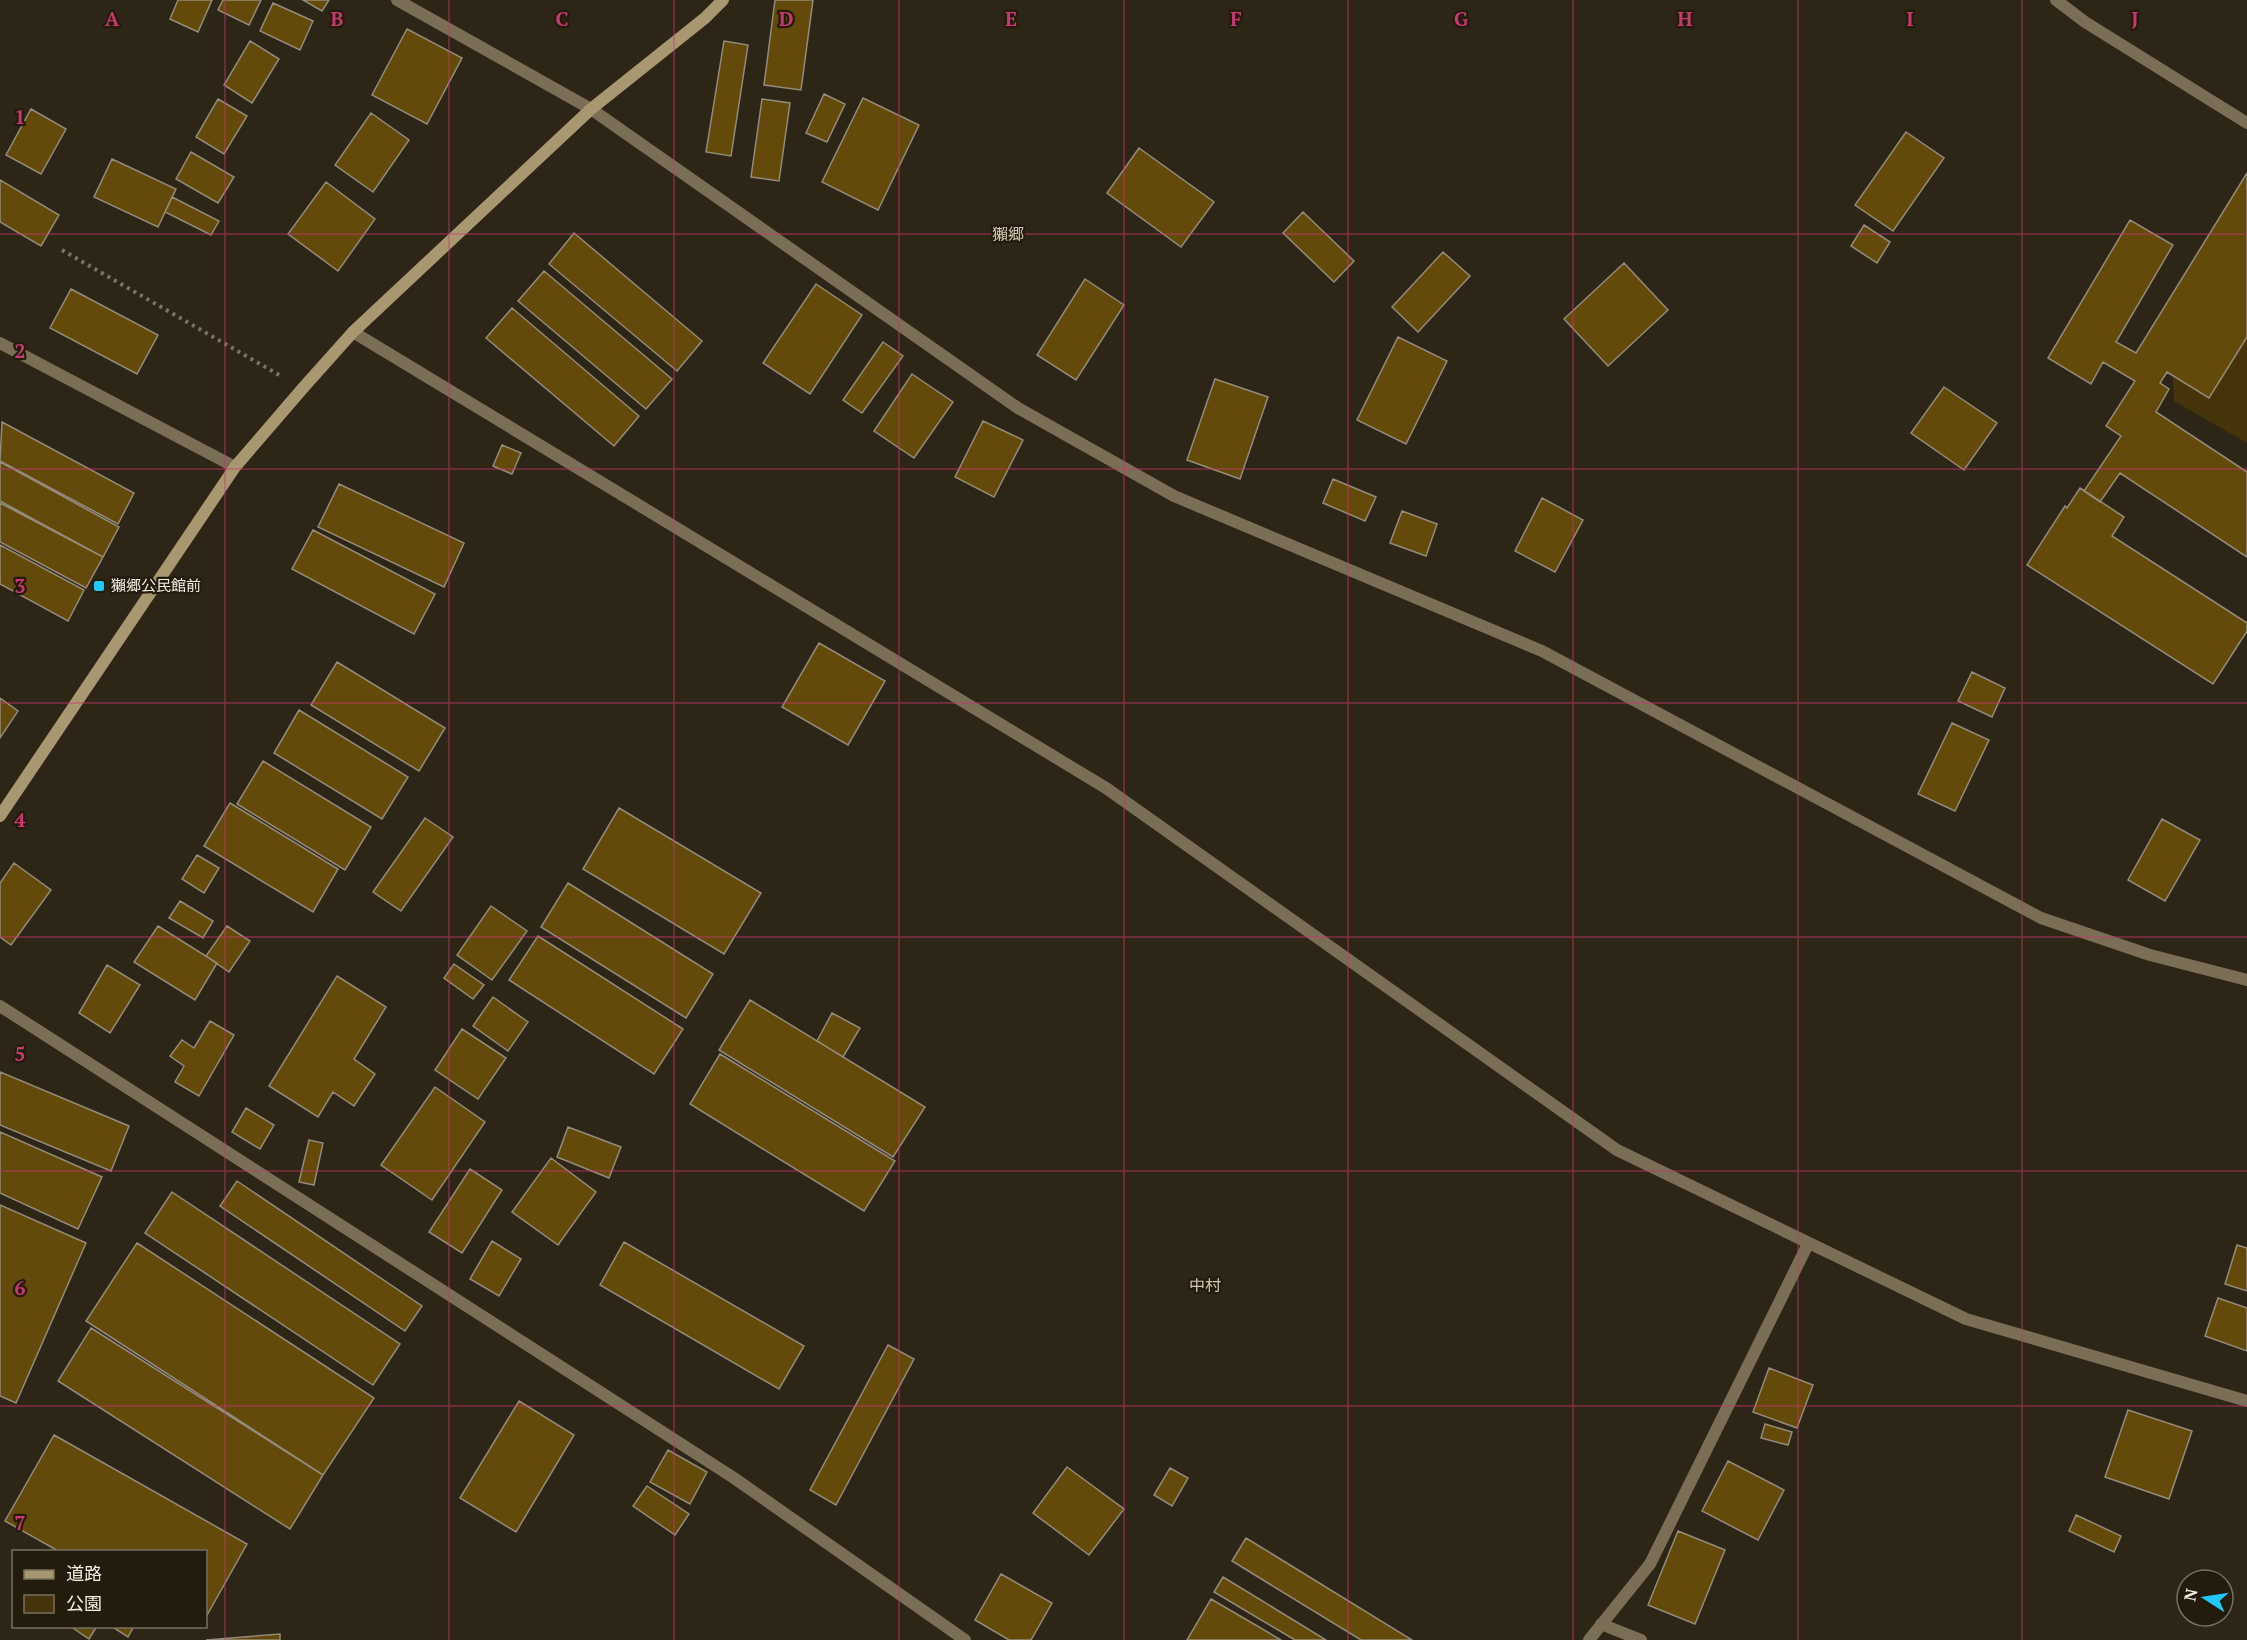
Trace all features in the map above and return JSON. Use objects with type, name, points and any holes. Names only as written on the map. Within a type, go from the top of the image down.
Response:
[{"type":"street","points":[[397,0],[591,109],[1018,408],[1174,495],[1542,651],[2041,918],[2150,955],[2247,980]]},
{"type":"street","points":[[0,816],[235,467],[303,388],[353,332],[591,109],[705,18],[723,0]]},
{"type":"street","points":[[2056,0],[2085,22],[2247,123]]},
{"type":"street","points":[[353,332],[1106,788],[1617,1150],[1966,1319],[2247,1401]]},
{"type":"street","points":[[0,343],[235,467]]},
{"type":"street","points":[[0,1006],[734,1478],[964,1640]]},
{"type":"street","points":[[1589,1640],[1650,1564],[1808,1244]]},
{"type":"street","points":[[1601,1624],[1641,1640]]},
{"type":"path","points":[[62,250],[303,388]]},
{"type":"green space","points":[[2247,237],[2247,443],[2174,401],[2171,348]]},
{"type":"building","points":[[178,0],[212,0],[198,32],[170,19]]},
{"type":"building","points":[[223,0],[261,0],[249,25],[218,10]]},
{"type":"building","points":[[303,0],[329,0],[322,11]]},
{"type":"building","points":[[775,0],[813,0],[801,90],[764,85]]},
{"type":"building","points":[[273,3],[313,21],[300,50],[260,31]]},
{"type":"building","points":[[407,29],[462,58],[427,124],[372,95]]},
{"type":"building","points":[[250,41],[279,59],[252,103],[224,85]]},
{"type":"building","points":[[724,41],[748,45],[731,156],[706,152]]},
{"type":"building","points":[[824,94],[845,104],[827,142],[806,133]]},
{"type":"building","points":[[863,98],[919,125],[878,210],[822,182]]},
{"type":"building","points":[[218,99],[247,116],[224,154],[196,137]]},
{"type":"building","points":[[762,99],[790,103],[779,181],[751,177]]},
{"type":"building","points":[[31,109],[66,129],[41,174],[6,155]]},
{"type":"building","points":[[371,113],[409,140],[373,192],[335,165]]},
{"type":"building","points":[[1906,132],[1944,158],[1893,231],[1855,205]]},
{"type":"building","points":[[1139,148],[1214,202],[1181,247],[1107,193]]},
{"type":"building","points":[[191,152],[234,177],[218,203],[176,179]]},
{"type":"building","points":[[112,159],[176,189],[158,227],[94,197]]},
{"type":"building","points":[[2247,173],[2247,337],[2209,398],[2167,372],[2160,383],[2169,389],[2156,412],[2247,472],[2247,557],[2120,473],[2100,502],[2084,491],[2121,436],[2106,426],[2135,381],[2103,362],[2091,384],[2048,358],[2130,220],[2173,245],[2116,342],[2136,353]]},
{"type":"building","points":[[0,180],[59,215],[41,246],[0,222]]},
{"type":"building","points":[[326,182],[375,219],[338,271],[288,234]]},
{"type":"building","points":[[172,197],[219,221],[211,235],[165,212]]},
{"type":"building","points":[[1303,212],[1354,261],[1334,282],[1283,233]]},
{"type":"building","points":[[1864,225],[1890,242],[1877,263],[1851,246]]},
{"type":"building","points":[[574,233],[702,341],[677,371],[549,264]]},
{"type":"building","points":[[1443,252],[1470,276],[1418,332],[1392,307]]},
{"type":"building","points":[[1624,263],[1668,310],[1608,366],[1564,319]]},
{"type":"building","points":[[544,271],[672,379],[646,409],[518,301]]},
{"type":"building","points":[[1085,279],[1124,305],[1076,380],[1037,355]]},
{"type":"building","points":[[816,284],[862,315],[810,394],[763,363]]},
{"type":"building","points":[[71,289],[158,335],[137,374],[50,328]]},
{"type":"building","points":[[512,308],[639,416],[614,446],[486,338]]},
{"type":"building","points":[[1398,337],[1447,361],[1406,444],[1357,420]]},
{"type":"building","points":[[883,342],[903,356],[862,413],[843,400]]},
{"type":"building","points":[[912,374],[953,402],[914,458],[874,431]]},
{"type":"building","points":[[1215,379],[1268,397],[1240,479],[1187,460]]},
{"type":"building","points":[[1944,387],[1997,423],[1964,470],[1911,433]]},
{"type":"building","points":[[983,421],[1023,440],[994,497],[955,477]]},
{"type":"building","points":[[2,422],[134,493],[118,524],[0,461]]},
{"type":"building","points":[[502,445],[521,453],[512,474],[493,466]]},
{"type":"building","points":[[0,462],[119,527],[103,557],[0,501]]},
{"type":"building","points":[[1333,479],[1376,497],[1365,521],[1323,503]]},
{"type":"building","points":[[339,484],[464,543],[444,587],[318,527]]},
{"type":"building","points":[[2080,488],[2124,517],[2112,536],[2247,623],[2247,631],[2213,684],[2027,565],[2065,506],[2067,508]]},
{"type":"building","points":[[1542,498],[1583,520],[1555,572],[1515,551]]},
{"type":"building","points":[[0,503],[103,557],[86,588],[0,542]]},
{"type":"building","points":[[1402,511],[1437,524],[1426,556],[1390,543]]},
{"type":"building","points":[[313,530],[435,594],[414,634],[292,569]]},
{"type":"building","points":[[0,545],[84,590],[68,621],[0,584]]},
{"type":"building","points":[[819,643],[885,681],[848,745],[782,707]]},
{"type":"building","points":[[337,662],[445,728],[419,771],[311,705]]},
{"type":"building","points":[[1972,672],[2005,688],[1992,717],[1958,701]]},
{"type":"building","points":[[0,698],[18,711],[0,738]]},
{"type":"building","points":[[299,710],[408,777],[382,819],[274,753]]},
{"type":"building","points":[[1952,723],[1989,740],[1955,811],[1918,794]]},
{"type":"building","points":[[263,761],[371,827],[345,870],[237,804]]},
{"type":"building","points":[[230,803],[338,869],[313,912],[204,846]]},
{"type":"building","points":[[619,808],[761,893],[724,954],[583,869]]},
{"type":"building","points":[[425,818],[453,837],[401,911],[373,892]]},
{"type":"building","points":[[2162,819],[2200,840],[2165,901],[2128,880]]},
{"type":"building","points":[[197,855],[219,868],[204,893],[182,879]]},
{"type":"building","points":[[14,863],[51,890],[11,945],[0,937],[0,883]]},
{"type":"building","points":[[568,883],[713,974],[686,1018],[541,927]]},
{"type":"building","points":[[180,901],[213,921],[203,938],[169,918]]},
{"type":"building","points":[[491,906],[527,931],[492,980],[457,955]]},
{"type":"building","points":[[158,926],[217,963],[195,1000],[134,962]]},
{"type":"building","points":[[227,926],[250,941],[229,972],[206,956]]},
{"type":"building","points":[[538,936],[683,1029],[654,1074],[509,980]]},
{"type":"building","points":[[454,964],[484,985],[473,999],[444,978]]},
{"type":"building","points":[[107,965],[140,985],[110,1033],[79,1013]]},
{"type":"building","points":[[337,976],[386,1007],[354,1059],[375,1074],[354,1106],[333,1092],[318,1117],[269,1086]]},
{"type":"building","points":[[493,997],[528,1022],[508,1051],[473,1026]]},
{"type":"building","points":[[750,1000],[925,1107],[893,1157],[719,1050]]},
{"type":"building","points":[[832,1013],[860,1028],[843,1057],[817,1041]]},
{"type":"building","points":[[210,1021],[234,1035],[199,1096],[175,1082],[184,1066],[170,1056],[182,1040],[194,1048]]},
{"type":"building","points":[[462,1029],[506,1058],[478,1099],[435,1070]]},
{"type":"building","points":[[720,1054],[895,1161],[864,1211],[690,1104]]},
{"type":"building","points":[[0,1072],[129,1126],[111,1171],[0,1125]]},
{"type":"building","points":[[435,1087],[485,1122],[432,1200],[381,1165]]},
{"type":"building","points":[[246,1108],[274,1125],[260,1149],[232,1132]]},
{"type":"building","points":[[568,1127],[621,1147],[609,1178],[557,1157]]},
{"type":"building","points":[[0,1132],[102,1177],[78,1229],[0,1193]]},
{"type":"building","points":[[309,1140],[323,1143],[314,1185],[299,1182]]},
{"type":"building","points":[[551,1158],[596,1192],[558,1245],[512,1212]]},
{"type":"building","points":[[470,1169],[502,1190],[462,1253],[429,1232]]},
{"type":"building","points":[[237,1181],[422,1306],[405,1331],[220,1206]]},
{"type":"building","points":[[172,1192],[400,1344],[373,1385],[145,1233]]},
{"type":"building","points":[[0,1205],[86,1243],[16,1403],[0,1396]]},
{"type":"building","points":[[492,1241],[521,1259],[499,1296],[470,1279]]},
{"type":"building","points":[[624,1242],[804,1346],[779,1389],[600,1285]]},
{"type":"building","points":[[137,1243],[374,1398],[323,1475],[86,1321]]},
{"type":"building","points":[[2237,1245],[2247,1248],[2247,1291],[2225,1284]]},
{"type":"building","points":[[2218,1298],[2247,1308],[2247,1351],[2205,1336]]},
{"type":"building","points":[[91,1328],[323,1475],[290,1529],[58,1381]]},
{"type":"building","points":[[888,1345],[914,1359],[836,1505],[810,1490]]},
{"type":"building","points":[[1769,1368],[1813,1385],[1797,1428],[1753,1412]]},
{"type":"building","points":[[519,1401],[574,1435],[516,1532],[460,1498]]},
{"type":"building","points":[[2128,1410],[2192,1431],[2169,1499],[2105,1477]]},
{"type":"building","points":[[1765,1424],[1792,1432],[1788,1445],[1761,1438]]},
{"type":"building","points":[[54,1435],[247,1544],[207,1615],[207,1550],[56,1550],[5,1521]]},
{"type":"building","points":[[668,1450],[707,1472],[690,1504],[650,1482]]},
{"type":"building","points":[[1728,1461],[1784,1490],[1758,1540],[1702,1511]]},
{"type":"building","points":[[1067,1467],[1124,1509],[1089,1555],[1033,1513]]},
{"type":"building","points":[[1170,1468],[1188,1478],[1172,1506],[1154,1495]]},
{"type":"building","points":[[647,1486],[689,1514],[675,1535],[633,1506]]},
{"type":"building","points":[[2076,1515],[2121,1536],[2114,1552],[2069,1531]]},
{"type":"building","points":[[1678,1531],[1725,1550],[1695,1624],[1648,1605]]},
{"type":"building","points":[[1246,1538],[1412,1640],[1361,1640],[1232,1561]]},
{"type":"building","points":[[1001,1574],[1052,1603],[1031,1640],[1009,1640],[975,1620]]},
{"type":"building","points":[[1223,1577],[1326,1640],[1295,1640],[1214,1592]]},
{"type":"building","points":[[1211,1599],[1281,1640],[1187,1640]]},
{"type":"building","points":[[73,1628],[96,1628],[89,1639]]},
{"type":"building","points":[[114,1628],[133,1628],[128,1637]]},
{"type":"building","points":[[280,1634],[280,1640],[206,1640]]},
{"type":"place","name":"獺郷公民館前","points":[[99,586]]},
{"type":"district","name":"獺郷","points":[[1008,234]]},
{"type":"district","name":"中村","points":[[1205,1285]]}]
